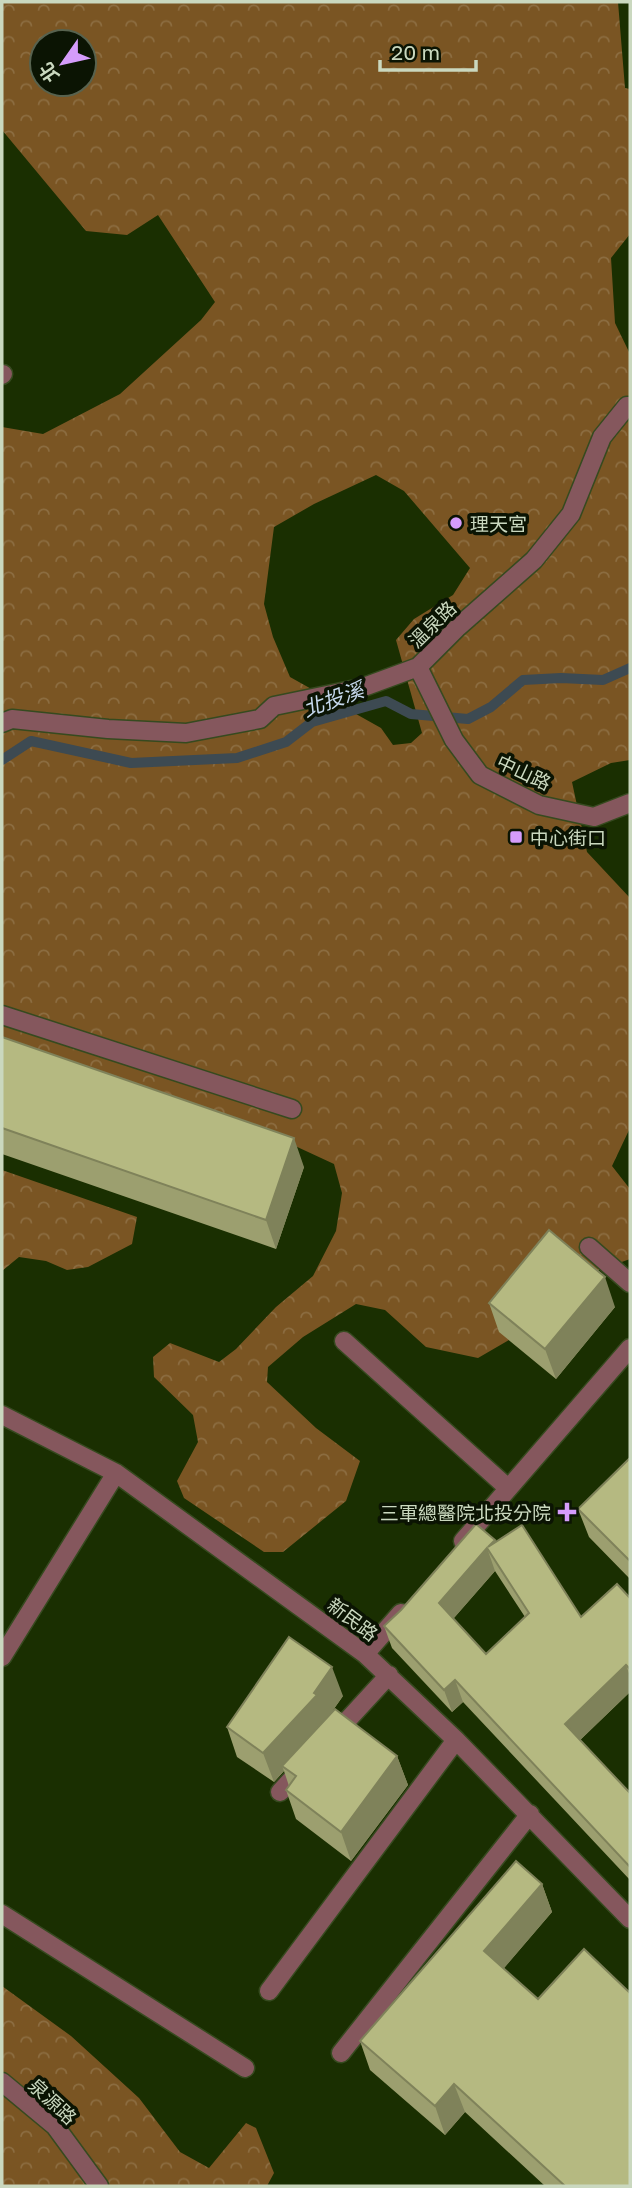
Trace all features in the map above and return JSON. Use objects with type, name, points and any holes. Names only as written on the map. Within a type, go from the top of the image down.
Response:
[{"type":"street","name":"溫泉路","points":[[2,723],[12,719],[108,729],[186,733],[260,719],[274,706],[361,688],[418,667],[458,627],[534,560],[571,514],[602,437],[630,406]]},
{"type":"street","name":"中山路","points":[[418,667],[454,740],[480,775],[539,805],[594,817],[630,803]]},
{"type":"street","points":[[2,1015],[292,1109]]},
{"type":"street","points":[[589,1247],[630,1283]]},
{"type":"street","points":[[344,1340],[508,1488]]},
{"type":"street","points":[[455,1550],[630,1348]]},
{"type":"street","name":"新民路","points":[[2,1415],[116,1473],[365,1654],[456,1740],[630,1919]]},
{"type":"street","points":[[2,1657],[116,1473]]},
{"type":"street","points":[[365,1654],[410,1602]]},
{"type":"street","points":[[280,1792],[389,1675]]},
{"type":"street","points":[[269,1991],[456,1740]]},
{"type":"street","points":[[341,2053],[530,1814]]},
{"type":"street","points":[[2,1914],[245,2068]]},
{"type":"street","name":"泉源路","points":[[2,2082],[55,2126],[99,2186]]},
{"type":"green space","points":[[2,2],[618,2],[625,88],[630,89],[630,234],[611,258],[615,323],[630,354],[630,760],[611,763],[572,782],[587,852],[630,898],[630,1128],[612,1166],[630,1189],[630,1259],[580,1277],[509,1340],[478,1358],[426,1347],[385,1310],[356,1304],[303,1337],[268,1367],[267,1382],[316,1428],[360,1461],[346,1501],[283,1552],[264,1552],[184,1498],[177,1481],[198,1442],[193,1415],[154,1377],[153,1357],[170,1343],[219,1362],[236,1349],[276,1307],[313,1276],[336,1231],[342,1193],[334,1164],[293,1145],[98,1079],[2,1041],[2,427],[43,434],[120,394],[201,320],[215,302],[158,215],[127,235],[86,231],[2,130]],"holes":[[[376,475],[404,491],[470,568],[453,595],[414,619],[396,640],[422,733],[411,743],[393,745],[381,728],[290,677],[273,637],[264,604],[274,527],[314,504]]]},
{"type":"green space","points":[[2,1170],[137,1217],[132,1244],[88,1267],[67,1270],[46,1261],[19,1257],[2,1271]]},
{"type":"green space","points":[[2,1986],[71,2036],[139,2098],[180,2152],[209,2168],[246,2123],[256,2128],[274,2173],[267,2186],[2,2186]]},
{"type":"building","points":[[2,1037],[294,1138],[266,1220],[2,1128]]},
{"type":"building","points":[[549,1230],[605,1277],[545,1349],[489,1303]]},
{"type":"building","points":[[630,1458],[630,1561],[578,1509]]},
{"type":"building","points":[[476,1524],[495,1540],[488,1547],[522,1525],[581,1617],[617,1584],[630,1598],[630,1669],[626,1665],[565,1724],[630,1793],[630,1867],[455,1680],[444,1690],[384,1626]],"holes":[[[487,1548],[529,1613],[486,1654],[439,1603]]]},
{"type":"building","points":[[289,1637],[332,1667],[314,1693],[317,1695],[263,1753],[227,1727]]},
{"type":"building","points":[[335,1709],[397,1756],[341,1832],[286,1790],[296,1776],[282,1766]]},
{"type":"building","points":[[516,1861],[542,1884],[484,1951],[538,1999],[584,1949],[630,1993],[630,2186],[565,2186],[454,2084],[435,2106],[360,2041]]},
{"type":"waterway","name":"北投溪","points":[[2,760],[31,741],[131,763],[237,758],[286,742],[312,722],[386,701],[411,714],[468,719],[491,707],[523,680],[603,680],[630,668]]},
{"type":"place","name":"理天宮","points":[[456,523]]},
{"type":"place","name":"中心街口","points":[[516,837]]},
{"type":"place","name":"三軍總醫院北投分院","points":[[567,1512]]}]
